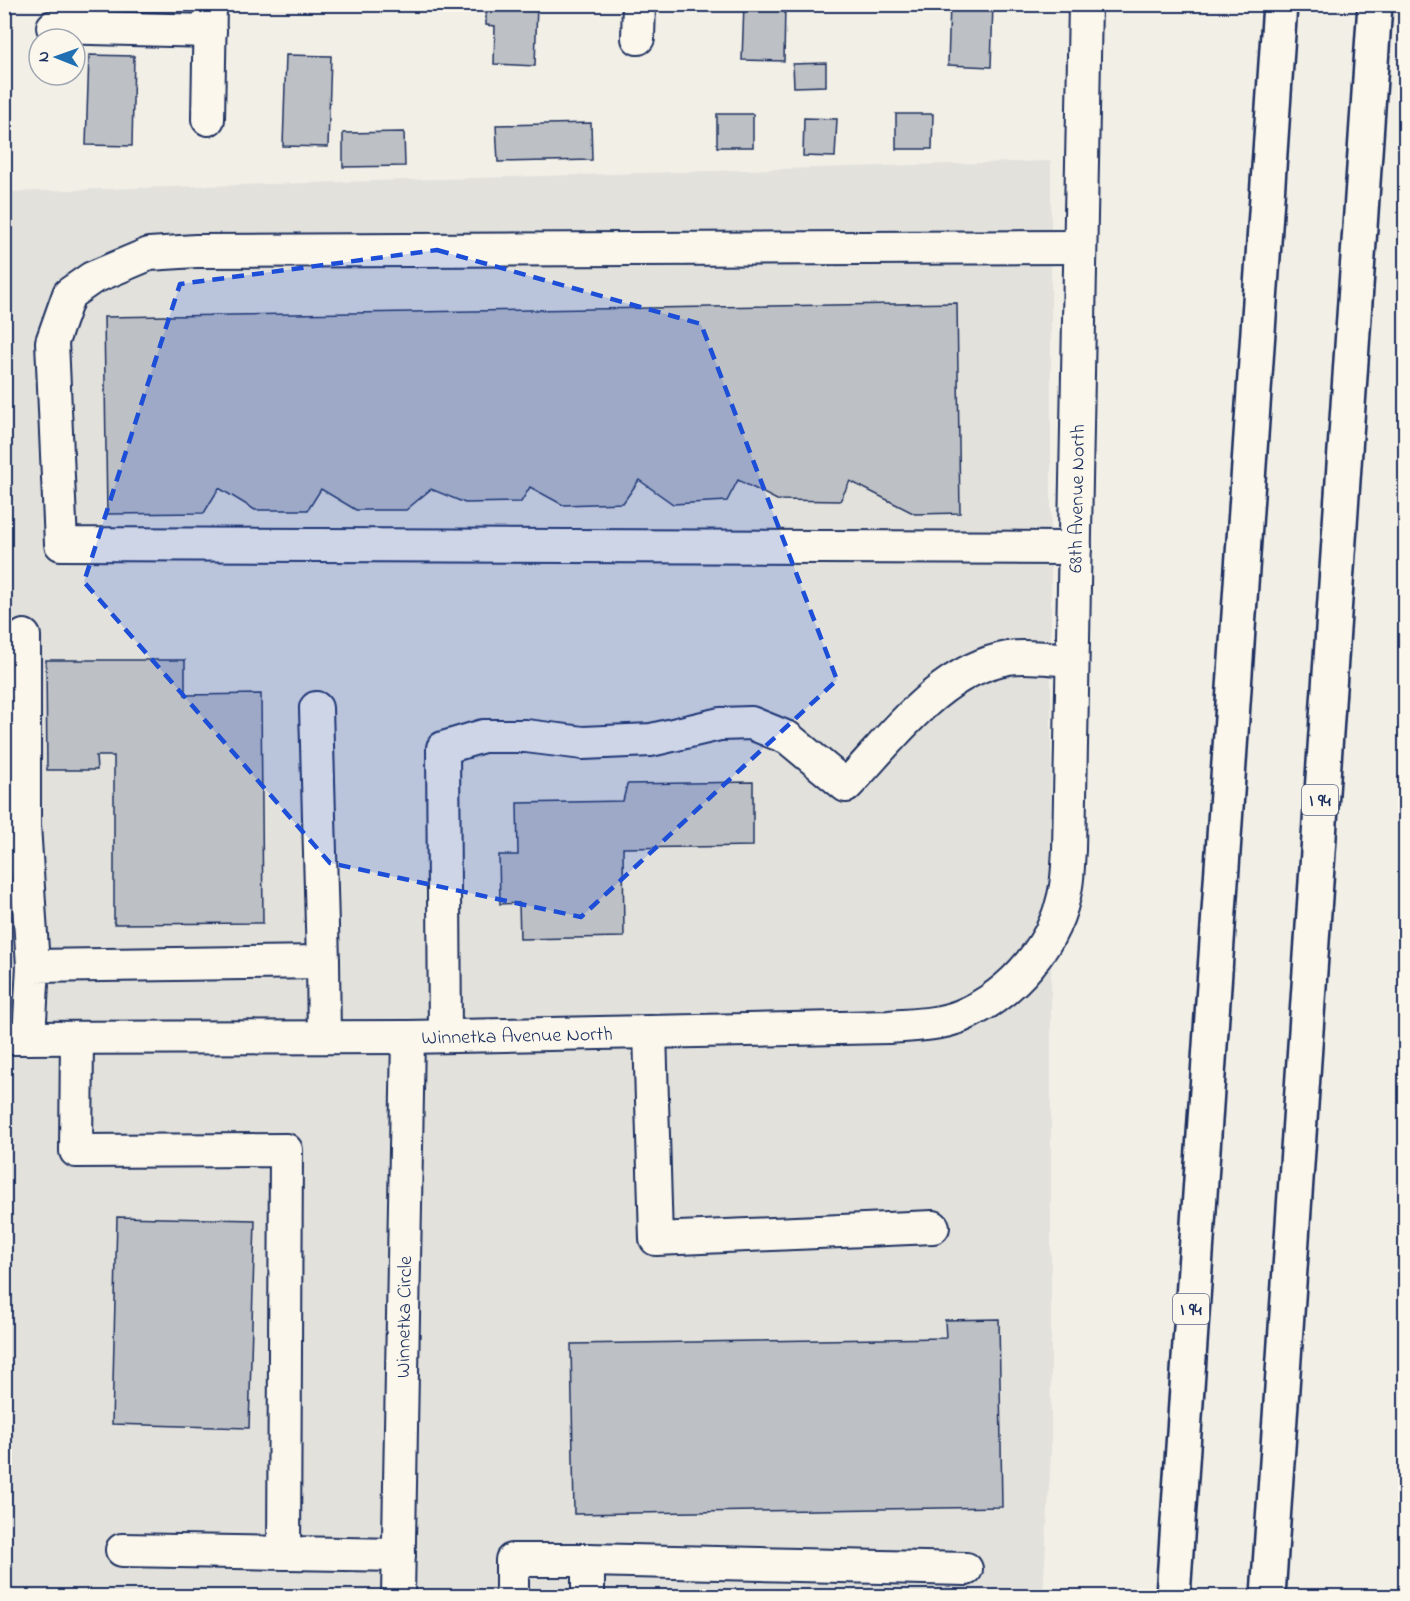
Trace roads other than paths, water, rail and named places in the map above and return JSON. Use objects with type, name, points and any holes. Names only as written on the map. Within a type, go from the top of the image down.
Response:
[{"type":"highway","name":"I 94","points":[[1173,1596],[1280,4]]},
{"type":"highway","name":"I 94","points":[[1268,1596],[1375,4]]},
{"type":"street","points":[[638,38],[639,4]]},
{"type":"street","name":"68th Avenue North","points":[[1016,980],[1039,951],[1050,931],[1066,887],[1085,4]]},
{"type":"street","points":[[53,27],[210,18],[208,119]]},
{"type":"street","points":[[1075,548],[61,544],[52,342],[69,294],[92,278],[149,254],[196,251],[1080,247]]},
{"type":"street","points":[[17,1038],[33,966],[14,794],[24,636]]},
{"type":"street","points":[[445,1036],[443,748],[483,736],[526,735],[583,743],[651,740],[720,724],[751,723],[788,738],[846,786],[933,694],[982,664],[1011,658],[1072,660]]},
{"type":"street","points":[[316,708],[324,1037]]},
{"type":"street","points":[[33,966],[322,962]]},
{"type":"street","name":"Winnetka Avenue North","points":[[17,1038],[408,1037],[923,1024],[959,1017],[991,1001],[1016,980]]},
{"type":"street","points":[[650,1032],[656,1239],[933,1227]]},
{"type":"street","name":"Winnetka Circle","points":[[398,1596],[408,1037]]},
{"type":"street","points":[[77,1038],[76,1151],[286,1150],[284,1553]]},
{"type":"street","points":[[122,1550],[399,1555]]},
{"type":"street","points":[[512,1596],[512,1560],[966,1569]]},
{"type":"street","points":[[588,1560],[588,1596]]}]
